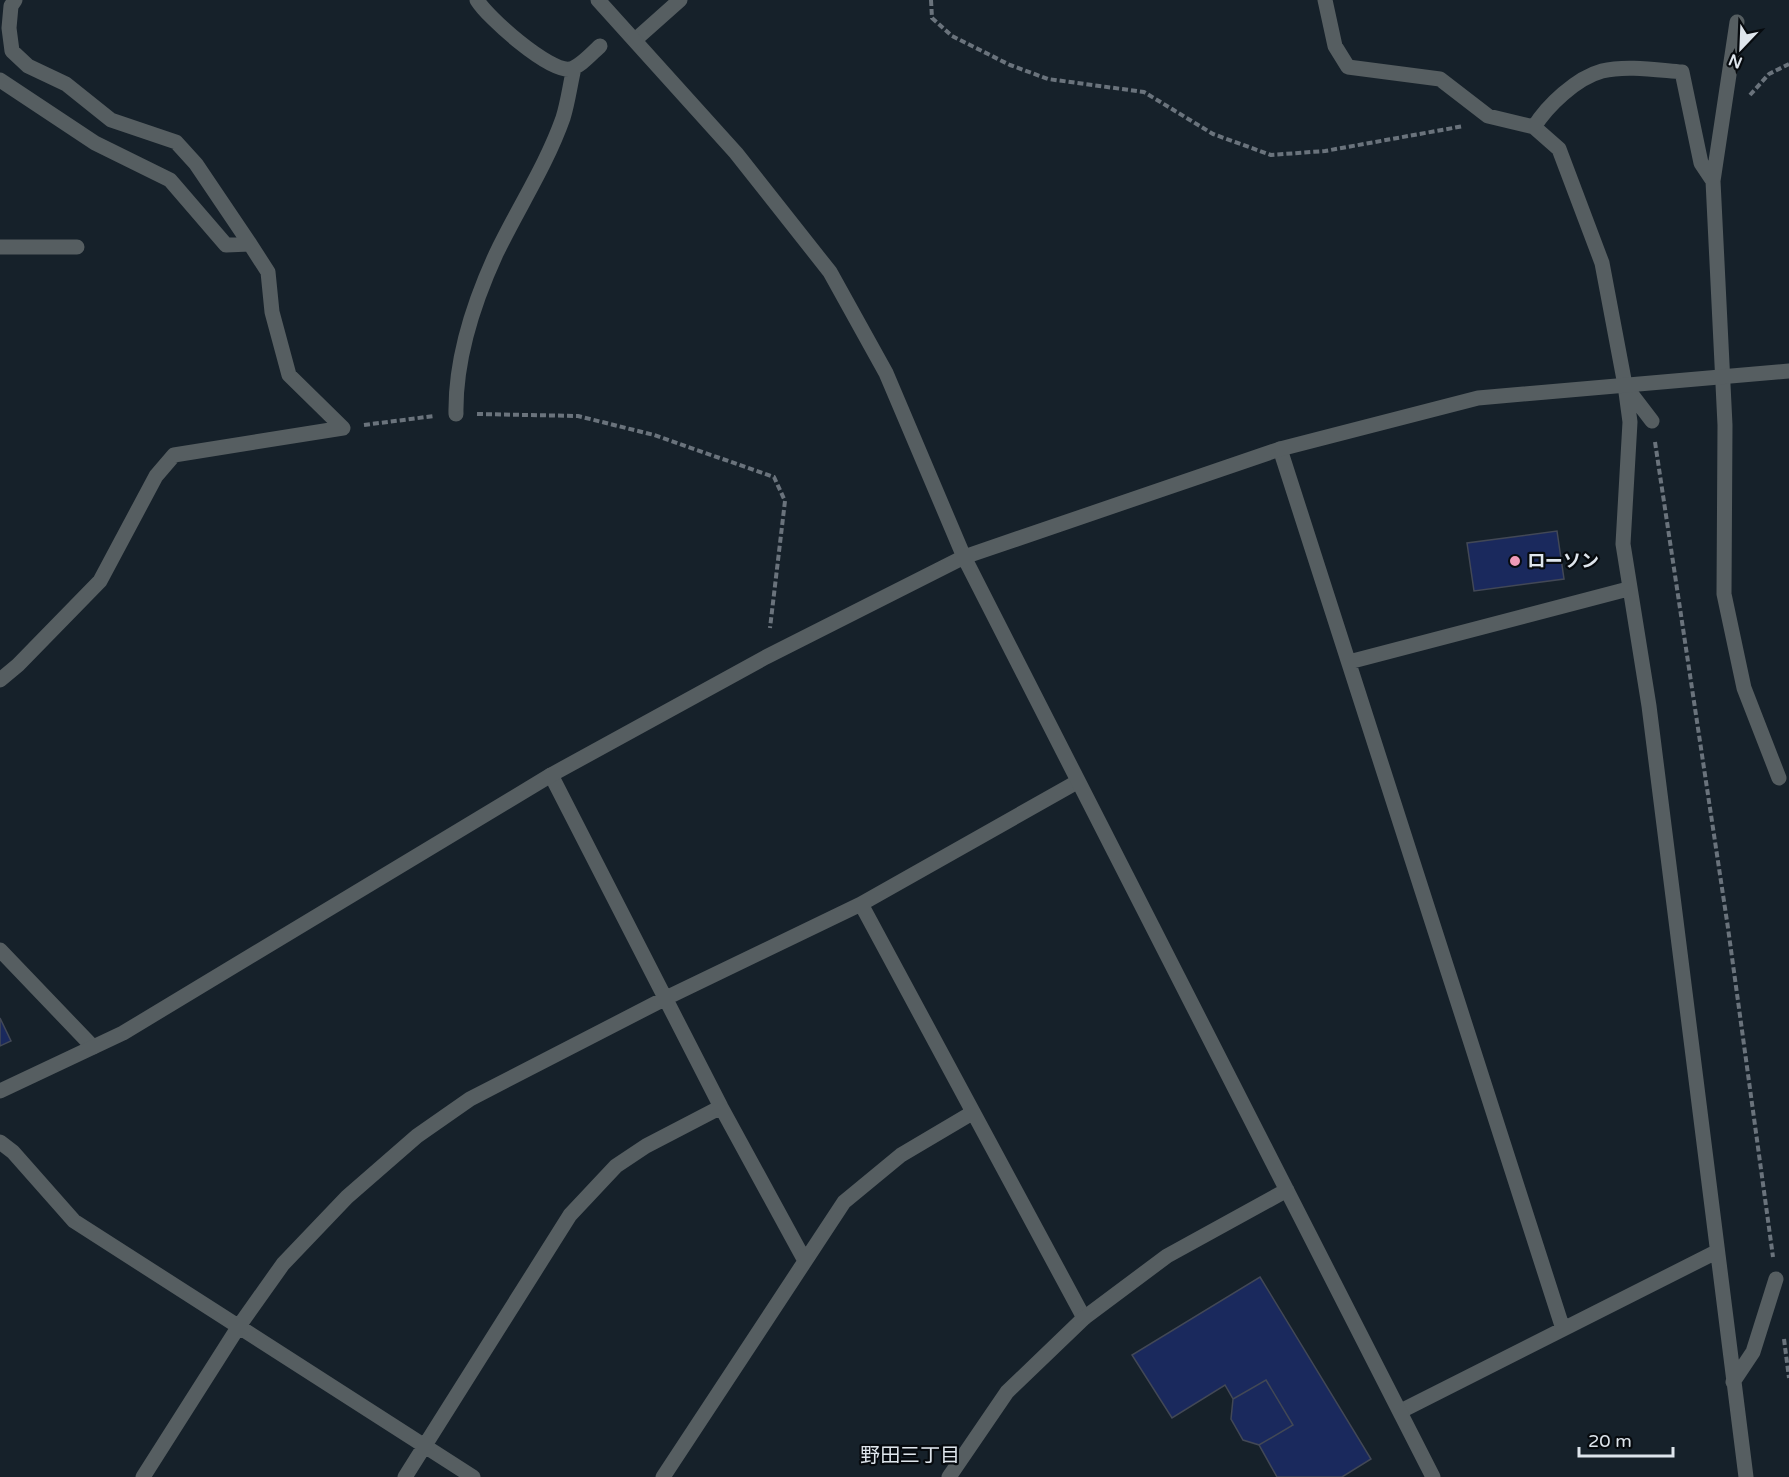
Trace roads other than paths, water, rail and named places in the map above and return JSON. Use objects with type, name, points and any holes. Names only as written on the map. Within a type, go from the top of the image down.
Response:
[{"type":"street","points":[[0,680],[18,665],[100,581],[156,476],[174,455],[342,428],[289,375],[272,312],[268,272],[196,164],[176,142],[111,120],[66,84],[28,66],[12,51],[9,28],[11,6],[15,0]]},
{"type":"street","points":[[477,0],[524,47],[566,69],[574,68],[600,46]]},
{"type":"street","points":[[598,0],[736,153],[830,272],[886,373],[964,557],[1433,1477]]},
{"type":"street","points":[[635,40],[680,0]]},
{"type":"street","points":[[1325,0],[1335,46],[1348,67],[1440,79],[1488,116],[1534,128],[1560,149],[1602,264],[1630,422],[1623,544],[1628,589],[1649,706],[1746,1477]]},
{"type":"street","points":[[1737,22],[1713,181],[1722,379],[1724,594],[1744,688],[1779,778]]},
{"type":"street","points":[[456,414],[456,391],[470,325],[495,256],[551,147],[564,116],[574,68]]},
{"type":"street","points":[[1534,128],[1541,116],[1577,84],[1602,71],[1643,69],[1682,72],[1701,163],[1713,181]]},
{"type":"street","points":[[0,80],[95,143],[170,180],[226,245],[250,244]]},
{"type":"street","points":[[0,247],[77,247]]},
{"type":"street","points":[[0,1091],[123,1034],[551,775],[766,657],[964,557],[1280,448],[1478,398],[1722,379],[1789,371]]},
{"type":"street","points":[[1625,385],[1652,421]]},
{"type":"street","points":[[1280,448],[1563,1329]]},
{"type":"street","points":[[1349,662],[1628,589]]},
{"type":"street","points":[[551,775],[721,1107],[805,1261]]},
{"type":"street","points":[[143,1477],[239,1326],[283,1264],[347,1197],[417,1136],[470,1100],[666,998],[861,904],[1077,782]]},
{"type":"street","points":[[861,904],[1084,1318]]},
{"type":"street","points":[[0,950],[93,1047]]},
{"type":"street","points":[[405,1477],[570,1215],[616,1166],[646,1146],[721,1107]]},
{"type":"street","points":[[663,1477],[844,1202],[902,1155],[972,1113]]},
{"type":"street","points":[[0,1142],[13,1152],[74,1221],[473,1477]]},
{"type":"street","points":[[949,1477],[1007,1392],[1084,1318],[1167,1256],[1287,1190]]},
{"type":"street","points":[[1401,1411],[1716,1252]]},
{"type":"street","points":[[1733,1382],[1753,1352],[1776,1279]]},
{"type":"place","name":"ローソン","points":[[1515,561]]},
{"type":"district","name":"野田三丁目","points":[[910,1455]]}]
